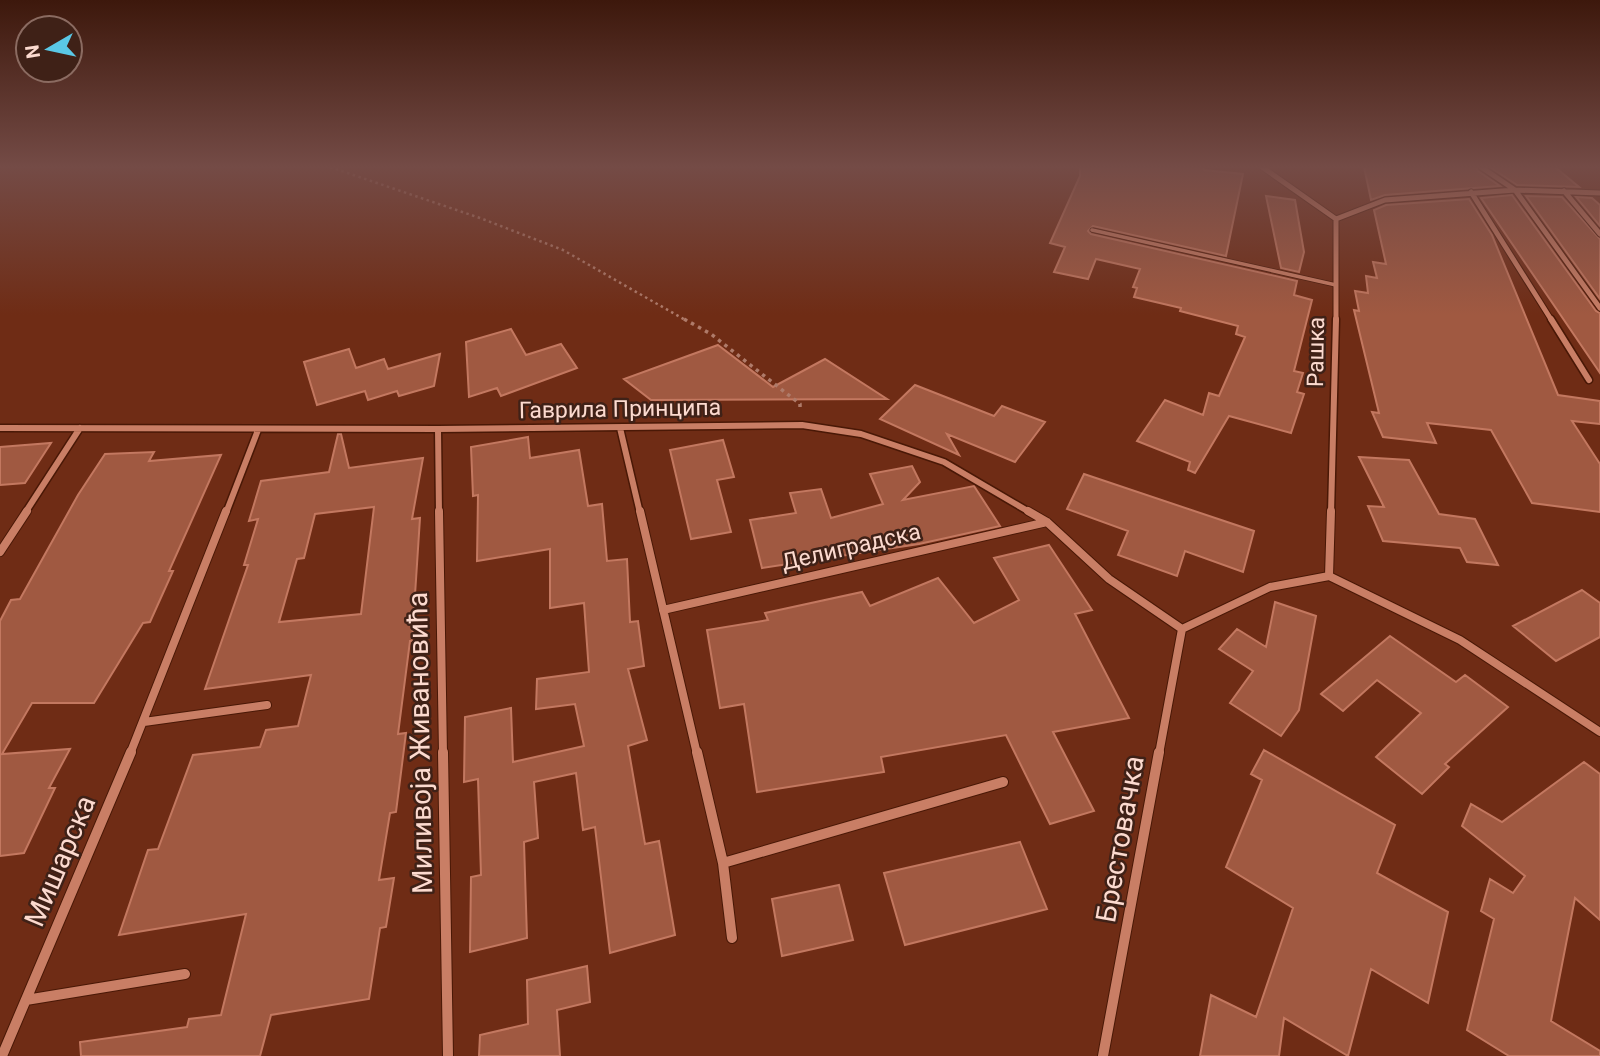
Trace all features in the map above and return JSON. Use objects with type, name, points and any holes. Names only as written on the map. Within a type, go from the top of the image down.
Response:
[{"type":"street","points":[[1332,216],[1336,219],[1343,216]]},
{"type":"street","points":[[1487,216],[1589,380]]},
{"type":"street","points":[[1534,216],[1600,308]]},
{"type":"street","points":[[1585,216],[1600,234]]},
{"type":"street","name":"Рашка","points":[[1329,576],[1336,219]]},
{"type":"street","name":"Гаврила Принципа","points":[[0,428],[258,430],[802,425],[861,434],[944,462],[1047,522],[1110,579],[1181,629]]},
{"type":"street","points":[[0,552],[80,428]]},
{"type":"street","points":[[620,428],[723,863],[732,938]]},
{"type":"street","name":"Миливоја Живановића","points":[[438,429],[448,1056]]},
{"type":"street","name":"Мишарска","points":[[2,1056],[144,722],[258,430]]},
{"type":"street","name":"Делиградска","points":[[663,610],[1047,522]]},
{"type":"street","points":[[1181,629],[1270,587],[1329,576],[1460,640],[1600,732]]},
{"type":"street","name":"Брестовачка","points":[[1103,1056],[1181,629]]},
{"type":"street","points":[[144,722],[267,705]]},
{"type":"street","points":[[723,863],[1003,782]]},
{"type":"street","points":[[26,1000],[184,974]]},
{"type":"lane","points":[[1092,230],[1336,285]]},
{"type":"path","points":[[475,216],[574,256],[711,334],[800,404],[802,425]]},
{"type":"building","points":[[1062,216],[1234,216],[1226,256],[1093,226],[1088,231],[1091,234],[1297,281],[1294,295],[1312,300],[1294,371],[1303,373],[1297,392],[1304,394],[1291,433],[1229,416],[1195,473],[1188,470],[1190,462],[1137,441],[1165,400],[1203,415],[1209,393],[1219,396],[1245,337],[1236,334],[1238,326],[1134,297],[1137,288],[1133,287],[1140,269],[1096,259],[1088,279],[1054,272],[1065,247],[1050,243]]},
{"type":"building","points":[[1270,216],[1298,216],[1304,252],[1299,272],[1281,268]]},
{"type":"building","points":[[1375,216],[1480,216],[1492,235],[1558,395],[1600,401],[1600,424],[1572,421],[1600,464],[1600,512],[1532,503],[1491,430],[1427,423],[1436,443],[1383,437],[1372,412],[1379,413],[1354,310],[1359,311],[1355,291],[1368,293],[1366,276],[1377,278],[1373,262],[1386,264]]},
{"type":"building","points":[[1493,216],[1527,216],[1600,313],[1600,373]]},
{"type":"building","points":[[1541,216],[1579,216],[1600,239],[1600,299]]},
{"type":"building","points":[[1592,216],[1600,216],[1600,226]]},
{"type":"building","points":[[511,329],[526,355],[561,344],[577,368],[501,396],[497,388],[469,397],[466,342]]},
{"type":"building","points":[[718,345],[773,387],[825,359],[887,399],[651,400],[624,379]]},
{"type":"building","points":[[349,349],[356,368],[384,359],[388,369],[440,354],[434,386],[399,396],[397,391],[368,400],[365,391],[317,405],[304,362]]},
{"type":"building","points":[[915,385],[994,416],[1002,406],[1045,422],[1015,462],[947,434],[959,455],[880,419]]},
{"type":"building","points":[[338,434],[341,434],[349,468],[423,458],[412,519],[420,518],[412,641],[398,734],[406,733],[396,812],[390,813],[379,880],[394,878],[386,927],[380,928],[369,999],[271,1015],[260,1056],[81,1056],[80,1042],[187,1027],[189,1019],[221,1015],[246,914],[119,935],[148,850],[158,849],[193,755],[260,747],[266,730],[298,726],[311,675],[205,689],[248,565],[244,565],[258,519],[249,521],[261,481],[329,472]],"holes":[[[374,507],[361,614],[279,622],[297,559],[304,558],[315,514]]]},
{"type":"building","points":[[528,437],[530,458],[579,450],[588,506],[602,504],[607,561],[627,559],[630,622],[638,621],[644,666],[628,669],[647,740],[628,746],[645,844],[659,841],[675,935],[610,953],[595,827],[583,830],[576,773],[534,782],[538,838],[524,842],[527,938],[470,952],[471,877],[481,875],[478,779],[464,782],[465,717],[511,708],[513,762],[584,746],[575,704],[536,709],[537,679],[589,672],[584,603],[550,608],[550,549],[477,561],[478,495],[473,496],[471,447]]},
{"type":"building","points":[[723,440],[734,477],[717,480],[731,532],[691,539],[670,450]]},
{"type":"building","points":[[51,443],[25,483],[0,485],[0,447]]},
{"type":"building","points":[[154,452],[149,461],[221,455],[169,571],[173,571],[150,622],[143,623],[94,703],[32,703],[2,754],[70,749],[49,788],[55,788],[24,853],[0,856],[0,621],[11,600],[20,599],[78,495],[105,454]]},
{"type":"building","points":[[1359,457],[1409,460],[1439,514],[1475,519],[1498,565],[1467,562],[1460,548],[1383,541],[1368,506],[1384,507]]},
{"type":"building","points":[[912,466],[920,482],[903,500],[974,486],[1000,526],[919,544],[762,568],[750,520],[796,513],[790,493],[821,489],[831,518],[883,504],[870,474]]},
{"type":"building","points":[[1084,474],[1254,531],[1243,572],[1185,551],[1177,576],[1118,555],[1128,531],[1067,509]]},
{"type":"building","points":[[1049,545],[1092,610],[1075,614],[1129,718],[1053,732],[1094,811],[1050,824],[1006,735],[881,757],[884,772],[757,792],[744,704],[720,708],[707,630],[768,620],[765,613],[862,592],[870,606],[938,578],[974,623],[1019,600],[994,558]]},
{"type":"building","points":[[1582,590],[1600,603],[1600,637],[1556,661],[1513,626]]},
{"type":"building","points":[[1275,602],[1316,616],[1299,710],[1281,736],[1230,703],[1253,671],[1219,649],[1237,629],[1266,647]]},
{"type":"building","points":[[1390,636],[1456,682],[1465,675],[1508,707],[1445,764],[1449,767],[1422,794],[1376,757],[1421,713],[1377,680],[1343,711],[1321,694]]},
{"type":"building","points":[[1264,750],[1395,825],[1377,873],[1448,912],[1428,1003],[1371,969],[1348,1056],[1284,1018],[1279,1056],[1200,1056],[1211,995],[1256,1017],[1293,908],[1226,867],[1262,780],[1251,774]]},
{"type":"building","points":[[1584,762],[1600,774],[1600,920],[1575,898],[1551,1021],[1600,1051],[1600,1056],[1509,1056],[1467,1030],[1494,919],[1481,911],[1490,879],[1513,893],[1525,876],[1462,826],[1471,804],[1502,822]]},
{"type":"building","points":[[1020,842],[1047,909],[905,945],[884,873]]},
{"type":"building","points":[[839,885],[853,940],[782,956],[772,899]]},
{"type":"building","points":[[587,966],[590,1002],[557,1010],[560,1056],[479,1056],[480,1035],[528,1024],[527,980]]}]
